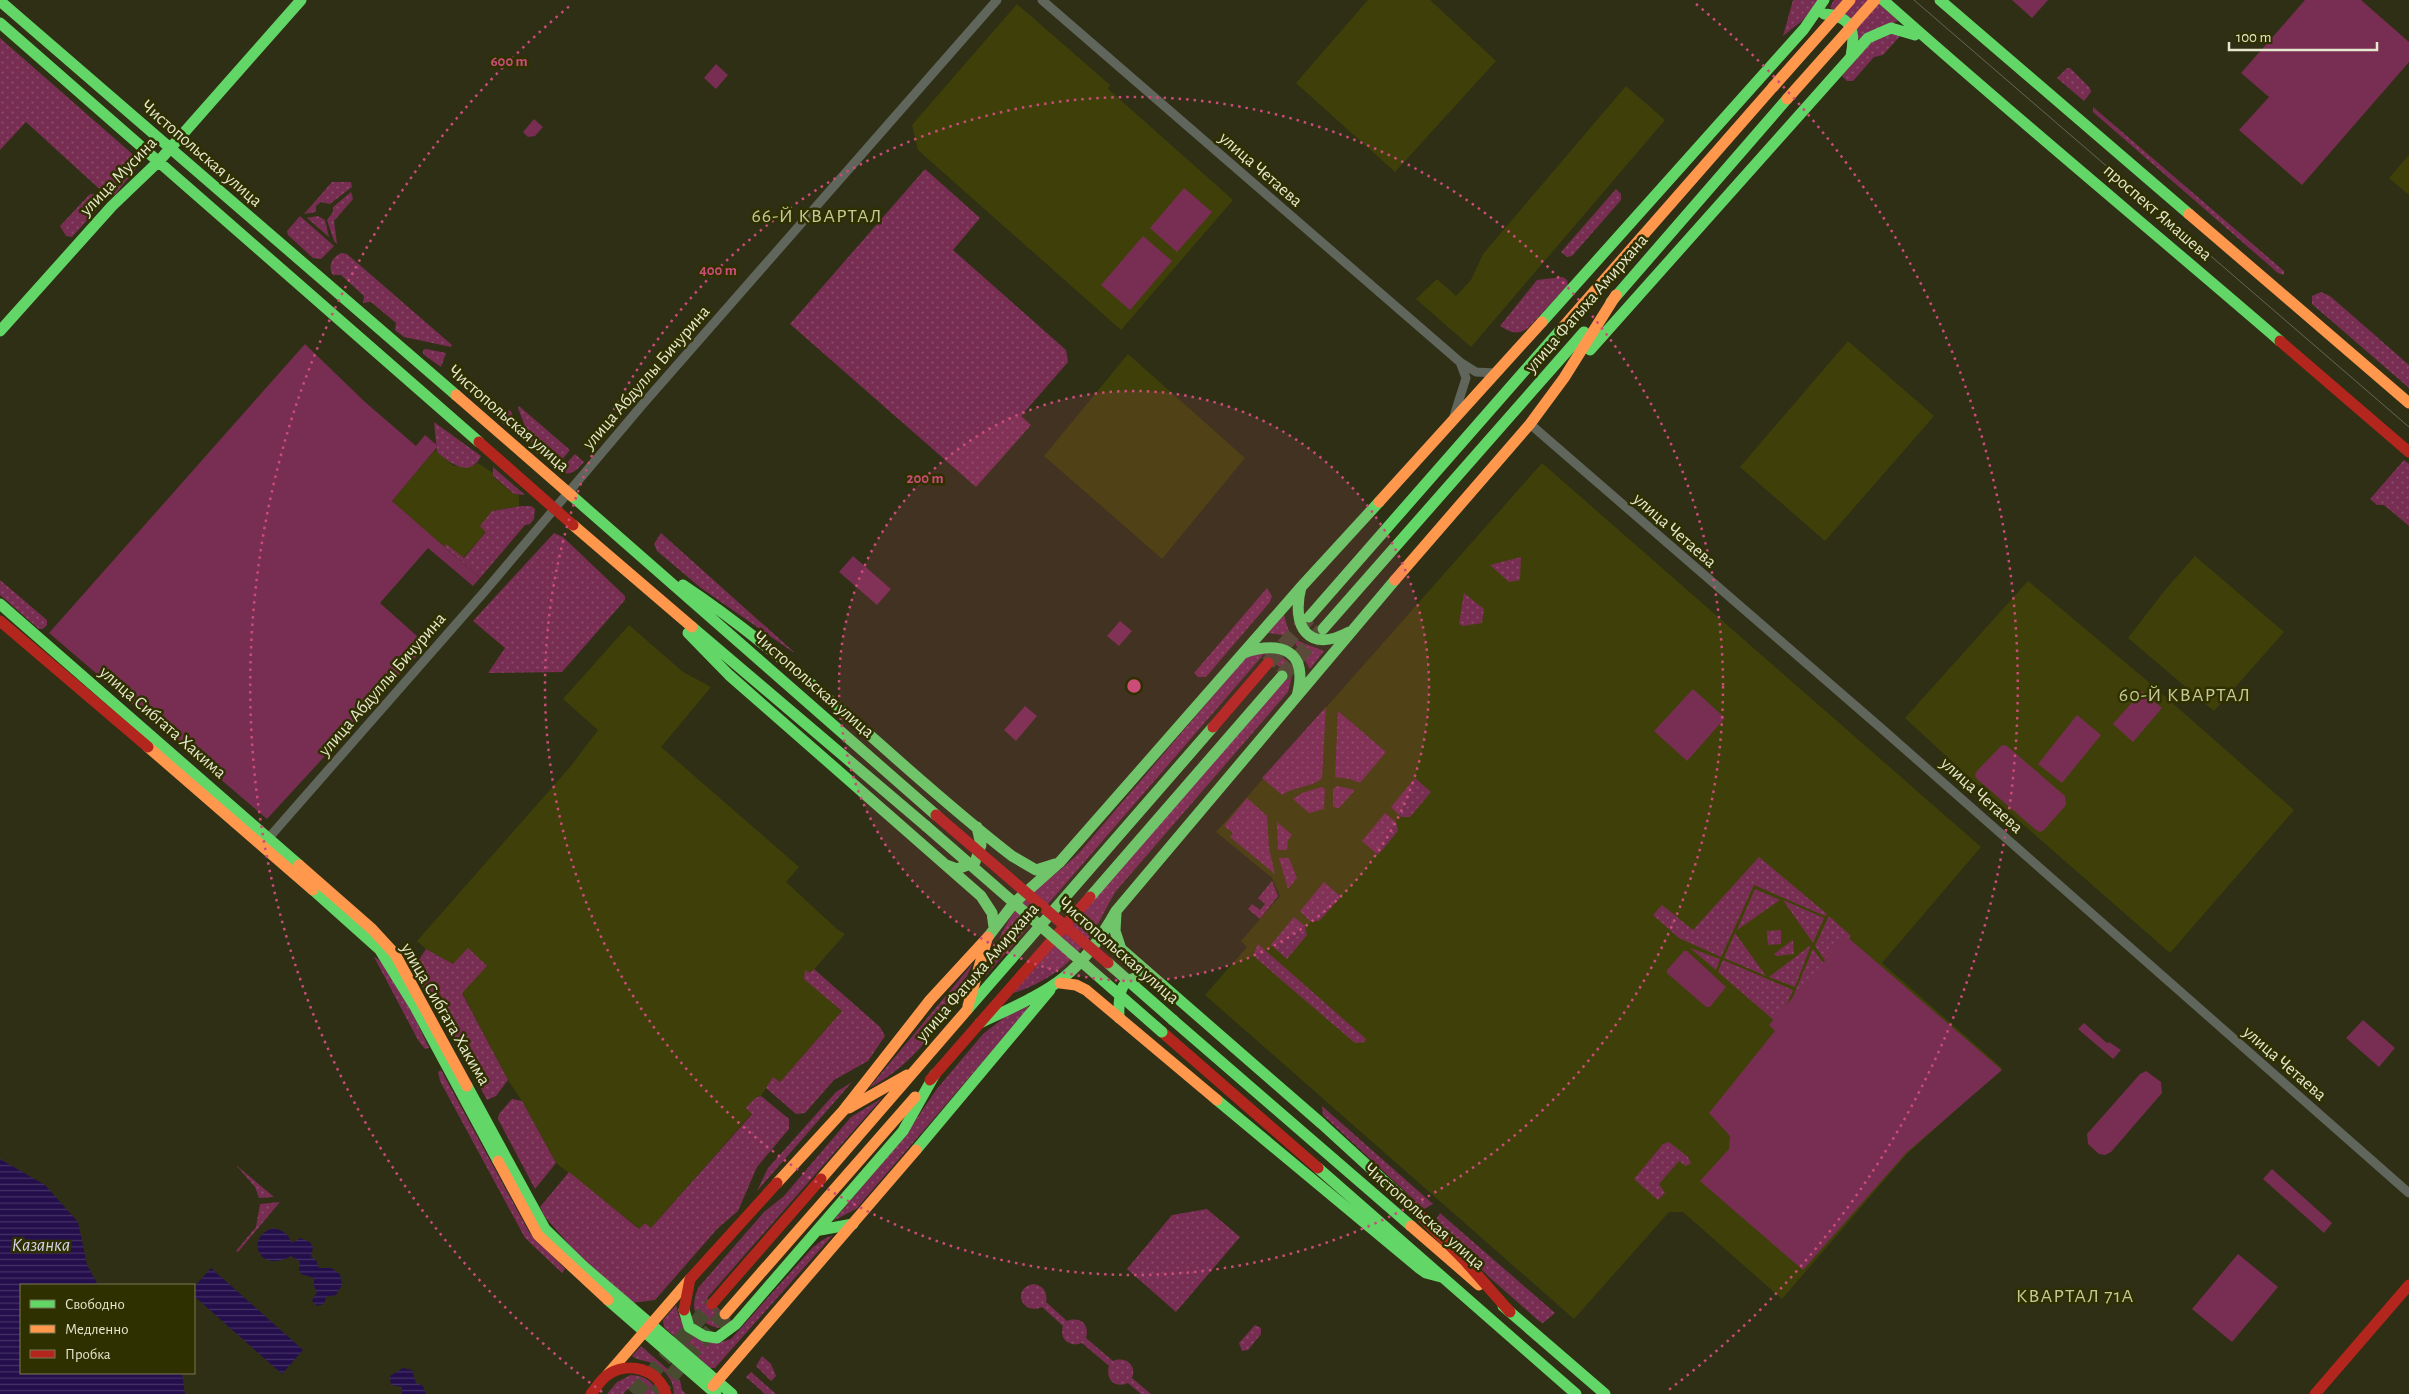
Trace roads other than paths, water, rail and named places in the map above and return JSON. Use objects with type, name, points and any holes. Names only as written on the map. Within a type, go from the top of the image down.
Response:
[{"type":"main road","name":"улица Мусина","points":[[0,332],[112,206],[159,161],[301,0]]},
{"type":"main road","points":[[591,1394],[647,1327],[843,1111],[930,1000],[987,938],[1032,885],[1059,863],[1302,586],[1811,21],[1824,0]]},
{"type":"main road","name":"улица Фатыха Амирхана","points":[[1309,617],[1850,0]]},
{"type":"main road","name":"улица Фатыха Амирхана","points":[[1323,630],[1875,0]]},
{"type":"main road","name":"проспект Ямашева","points":[[1883,0],[1984,91],[2090,177],[2409,452]]},
{"type":"main road","name":"проспект Ямашева","points":[[1940,0],[2409,404]]},
{"type":"main road","points":[[1952,0],[1961,17]]},
{"type":"main road","name":"Чистопольская улица","points":[[0,1],[1605,1394]]},
{"type":"main road","points":[[1811,21],[1824,14],[1832,14],[1843,18],[1854,32],[1855,41],[1851,58]]},
{"type":"main road","name":"Чистопольская улица","points":[[0,23],[657,597],[926,826],[1576,1394]]},
{"type":"main road","points":[[1564,378],[1868,38],[1885,28],[1898,27],[1928,40]]},
{"type":"main road","points":[[712,1390],[1056,984],[1091,952],[1116,910],[1530,424],[1564,378],[1616,295]]},
{"type":"main road","points":[[1499,369],[1576,313]]},
{"type":"main road","points":[[651,565],[721,609],[756,635],[977,827],[1016,858],[1034,869],[1043,869],[1059,863]]},
{"type":"main road","points":[[1302,586],[1296,604],[1296,613],[1302,628],[1308,634],[1332,640],[1353,630]]},
{"type":"main road","points":[[657,597],[729,676],[981,896],[992,913],[994,928]]},
{"type":"main road","name":"улица Сибгата Хакима","points":[[0,604],[266,841],[388,960],[538,1235],[576,1272],[647,1327],[712,1390],[732,1394]]},
{"type":"main road","name":"улица Сибгата Хакима","points":[[0,621],[266,841]]},
{"type":"main road","points":[[1242,654],[1257,647],[1275,646],[1291,653],[1297,661],[1301,677],[1295,700]]},
{"type":"main road","name":"улица Фатыха Амирхана","points":[[712,1304],[918,1069],[1268,663]]},
{"type":"main road","name":"улица Фатыха Амирхана","points":[[725,1314],[1282,676]]},
{"type":"main road","points":[[946,865],[956,869],[975,862],[981,851],[982,840],[977,827]]},
{"type":"main road","points":[[1116,910],[1115,931],[1118,944],[1152,977],[1384,1179],[1460,1255],[1510,1312]]},
{"type":"main road","points":[[967,1012],[987,938]]},
{"type":"main road","points":[[1119,1018],[1118,996],[1124,984],[1135,976],[1152,977]]},
{"type":"main road","points":[[980,1023],[1056,984],[1081,986],[1419,1268],[1426,1273],[1446,1279]]},
{"type":"main road","points":[[843,1111],[918,1069]]},
{"type":"main road","points":[[690,1279],[684,1302],[685,1319],[695,1334],[701,1337],[717,1338],[736,1324],[820,1230],[903,1131],[935,1074]]},
{"type":"main road","points":[[820,1230],[853,1224]]},
{"type":"main road","points":[[2315,1394],[2409,1285]]},
{"type":"main road","points":[[607,1375],[626,1369],[646,1370],[658,1376],[666,1394]]},
{"type":"street","name":"улица Абдуллы Бичурина","points":[[266,841],[485,591],[643,404],[997,0]]},
{"type":"street","name":"улица Четаева","points":[[1042,0],[1460,362],[1476,372],[1499,369]]},
{"type":"street","points":[[1453,420],[1466,378],[1460,362]]},
{"type":"street","name":"улица Четаева","points":[[1530,424],[1882,728],[2409,1193]]},
{"type":"water","name":"Казанка","points":[[0,1159],[45,1185],[78,1222],[87,1265],[97,1284],[20,1284],[20,1374],[182,1374],[185,1394],[0,1394]]},
{"type":"water","points":[[274,1228],[285,1233],[292,1243],[300,1238],[310,1242],[313,1247],[311,1257],[316,1260],[319,1268],[331,1268],[340,1274],[342,1285],[336,1295],[326,1297],[324,1304],[317,1306],[312,1301],[317,1292],[314,1286],[314,1278],[301,1274],[299,1270],[300,1262],[291,1256],[280,1261],[270,1261],[263,1258],[257,1245],[259,1238],[265,1232]]},
{"type":"water","points":[[211,1268],[303,1350],[282,1374],[195,1297],[195,1286]]},
{"type":"water","points":[[403,1368],[412,1370],[416,1383],[423,1386],[426,1394],[402,1394],[402,1387],[391,1385],[390,1376]]},
{"type":"tunnel","points":[[1268,663],[1309,617]]},
{"type":"tunnel","points":[[1282,676],[1323,629]]},
{"type":"tunnel","points":[[634,1394],[712,1304]]},
{"type":"tunnel","points":[[656,1394],[725,1314]]},
{"type":"tram line","points":[[1914,0],[2409,427]]},
{"type":"district","name":"66-Й КВАРТАЛ","points":[[817,215]]},
{"type":"district","name":"60-Й КВАРТАЛ","points":[[2185,694]]},
{"type":"district","name":"КВАРТАЛ 71А","points":[[2075,1295]]}]
